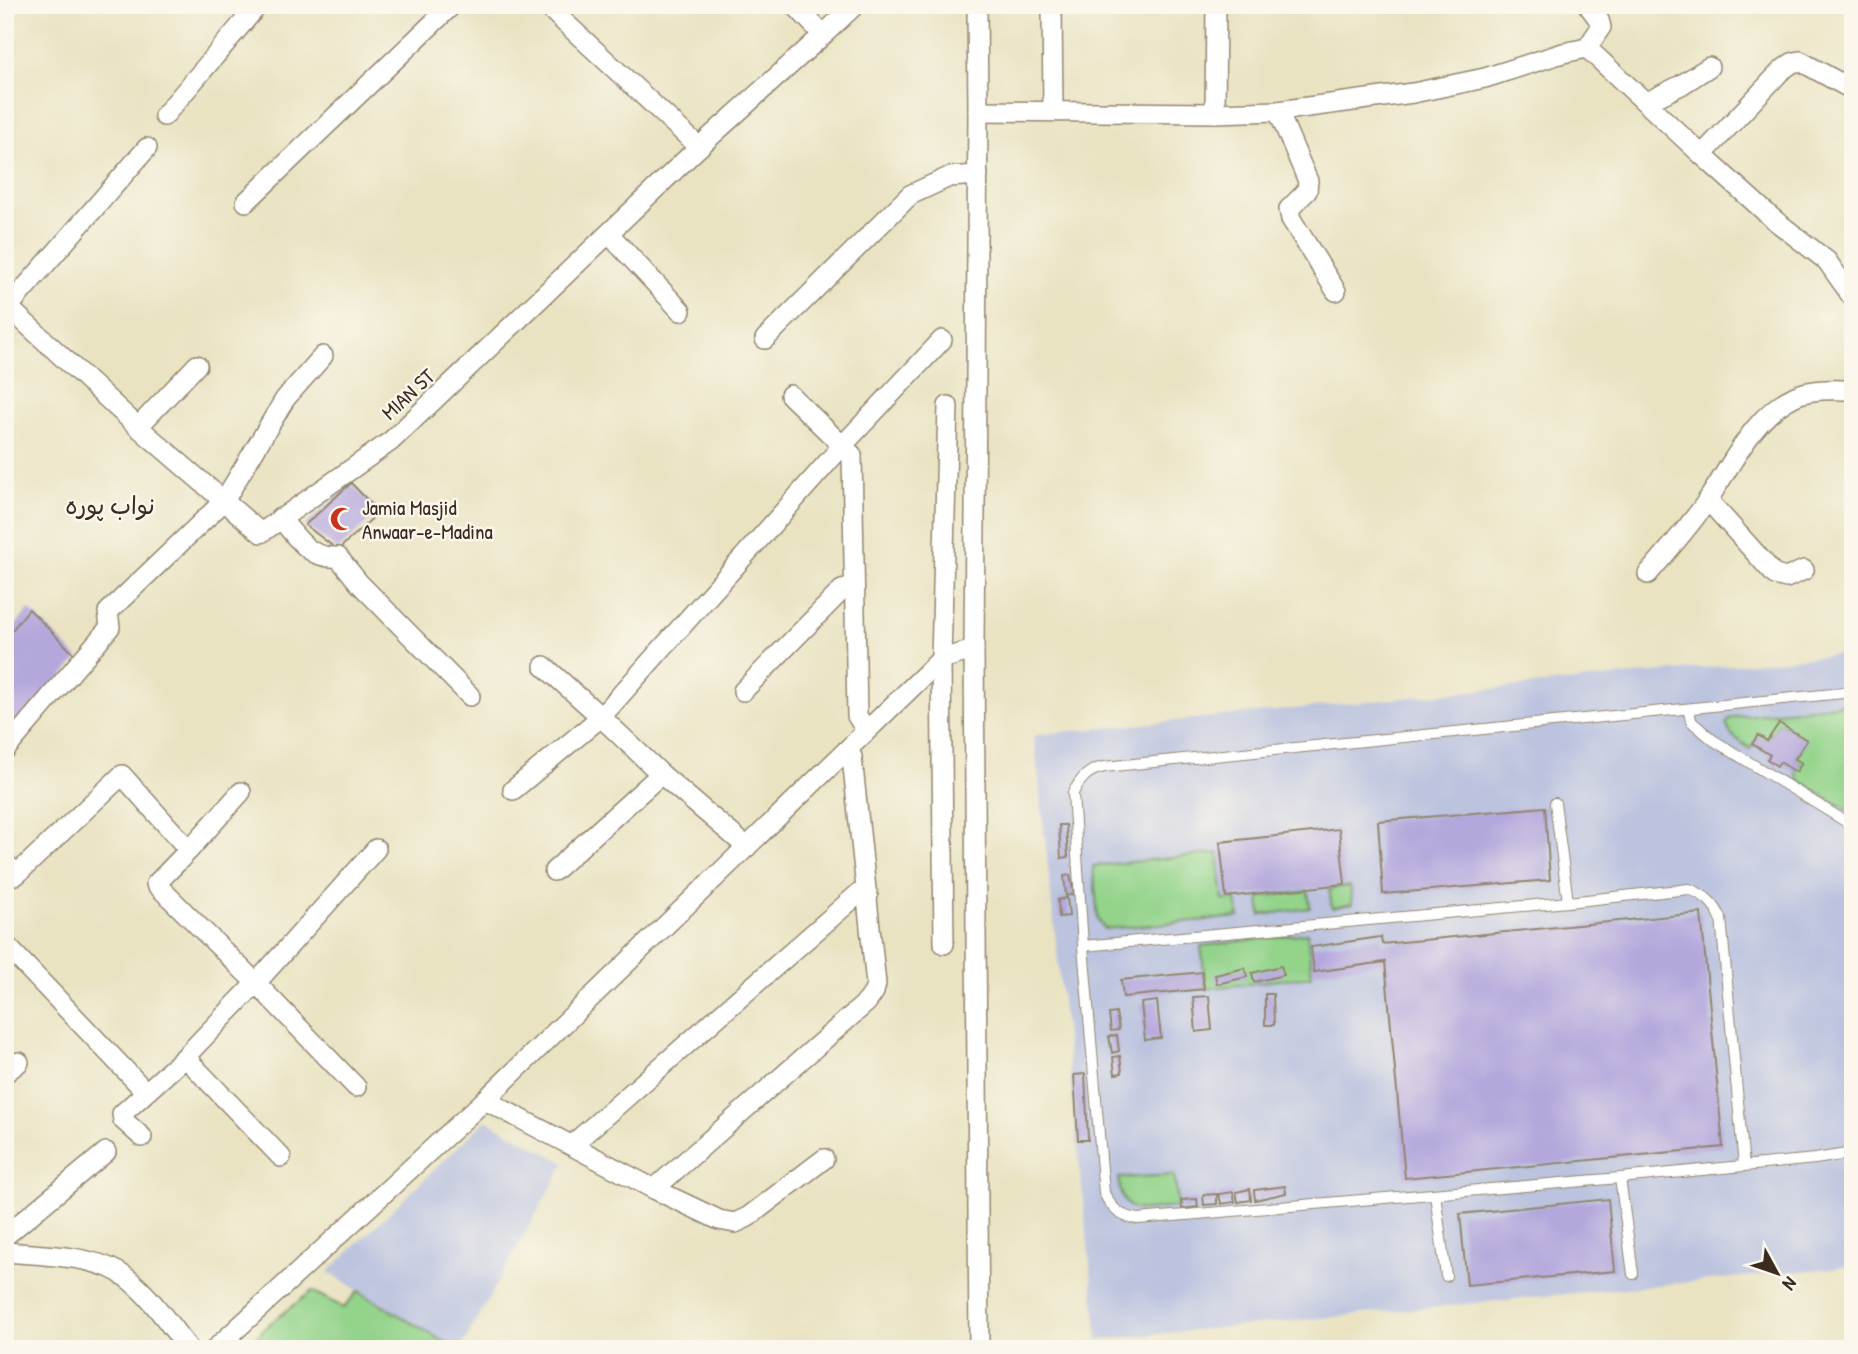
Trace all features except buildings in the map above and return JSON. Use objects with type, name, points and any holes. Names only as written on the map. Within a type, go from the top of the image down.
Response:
[{"type":"street","points":[[164,116],[258,5]]},
{"type":"street","points":[[246,202],[452,5]]},
{"type":"street","points":[[546,5],[699,147]]},
{"type":"street","points":[[794,5],[823,35]]},
{"type":"street","name":"MIAN ST","points":[[7,305],[138,428],[261,533],[391,441],[699,147],[855,5]]},
{"type":"street","points":[[977,5],[974,650],[979,1349]]},
{"type":"street","points":[[1052,5],[1053,110]]},
{"type":"street","points":[[1215,113],[1216,5]]},
{"type":"street","points":[[978,111],[1278,111],[1413,93],[1485,78],[1587,48],[1601,27],[1588,5]]},
{"type":"street","points":[[1587,48],[1772,218],[1827,261],[1853,298]]},
{"type":"street","points":[[1702,155],[1792,63],[1800,61],[1853,90]]},
{"type":"street","points":[[1647,102],[1709,67]]},
{"type":"street","points":[[1278,111],[1308,181],[1307,191],[1289,209],[1291,219],[1336,291]]},
{"type":"street","points":[[7,305],[147,148]]},
{"type":"street","points":[[765,339],[910,195],[949,177],[978,175]]},
{"type":"street","points":[[609,234],[681,311]]},
{"type":"street","points":[[513,790],[601,717],[842,445],[942,340]]},
{"type":"street","points":[[5,750],[110,627],[108,612],[223,500],[285,399],[323,356]]},
{"type":"street","points":[[138,428],[197,365]]},
{"type":"street","points":[[1648,574],[1708,500],[1749,439],[1778,407],[1811,390],[1853,390]]},
{"type":"street","points":[[790,395],[852,454],[857,716],[866,730]]},
{"type":"street","points":[[944,944],[941,659],[948,406]]},
{"type":"street","points":[[1708,500],[1775,575],[1786,578],[1804,570]]},
{"type":"street","points":[[281,518],[313,554],[327,558],[338,557],[359,583],[470,695]]},
{"type":"street","points":[[743,691],[842,590],[853,587]]},
{"type":"street","points":[[215,1349],[485,1100],[941,659],[974,650]]},
{"type":"street","points":[[544,666],[661,774],[747,847]]},
{"type":"street","points":[[654,1189],[872,998],[876,984],[868,895],[852,757],[847,750]]},
{"type":"street","points":[[554,871],[661,774]]},
{"type":"street","points":[[9,875],[122,775],[189,850]]},
{"type":"street","points":[[241,792],[156,884],[356,1087]]},
{"type":"street","points":[[142,1138],[123,1120],[122,1114],[185,1057],[256,983],[376,849]]},
{"type":"street","points":[[573,1144],[858,894],[868,895]]},
{"type":"street","points":[[5,944],[145,1091]]},
{"type":"street","points":[[185,1057],[281,1157]]},
{"type":"street","points":[[485,1100],[654,1189],[719,1220],[734,1223],[748,1217],[824,1158]]},
{"type":"street","points":[[5,1236],[106,1152]]},
{"type":"street","points":[[5,1252],[77,1259],[120,1273],[145,1295],[189,1349]]},
{"type":"lane","points":[[1853,692],[1093,769],[1080,780],[1073,793],[1104,1193],[1110,1206],[1128,1218],[1620,1178],[1853,1153]]},
{"type":"lane","points":[[1688,709],[1692,722],[1713,740],[1853,826]]},
{"type":"lane","points":[[1555,803],[1568,902]]},
{"type":"lane","points":[[1083,946],[1689,889],[1702,894],[1716,908],[1724,938],[1744,1166]]},
{"type":"lane","points":[[1620,1178],[1633,1274]]},
{"type":"lane","points":[[1435,1194],[1446,1276]]},
{"type":"shaded area","points":[[1853,653],[1853,1266],[1098,1340],[1034,735]]},
{"type":"shaded area","points":[[486,1120],[565,1163],[460,1349],[456,1349],[328,1272]]},
{"type":"green space","points":[[1853,703],[1853,813],[1798,780],[1796,772],[1802,763],[1795,759],[1806,740],[1779,723],[1767,741],[1758,736],[1750,749],[1732,735],[1726,725],[1729,719],[1735,717]]},
{"type":"green space","points":[[1218,853],[1223,900],[1236,899],[1239,917],[1104,929],[1098,919],[1093,866]]},
{"type":"green space","points":[[1350,886],[1352,904],[1332,908],[1329,889]]},
{"type":"green space","points":[[1308,891],[1310,908],[1261,915],[1259,897]]},
{"type":"green space","points":[[1307,933],[1312,976],[1206,989],[1201,946]]},
{"type":"green space","points":[[1174,1175],[1178,1206],[1146,1210],[1129,1206],[1124,1201],[1119,1178]]},
{"type":"green space","points":[[312,1291],[344,1308],[358,1291],[456,1349],[244,1349],[268,1325]]},
{"type":"place","name":"Jamia Masjid Anwaar-e-Madina","points":[[342,519]]},
{"type":"district","name":"نواب پورہ","points":[[110,505]]}]
